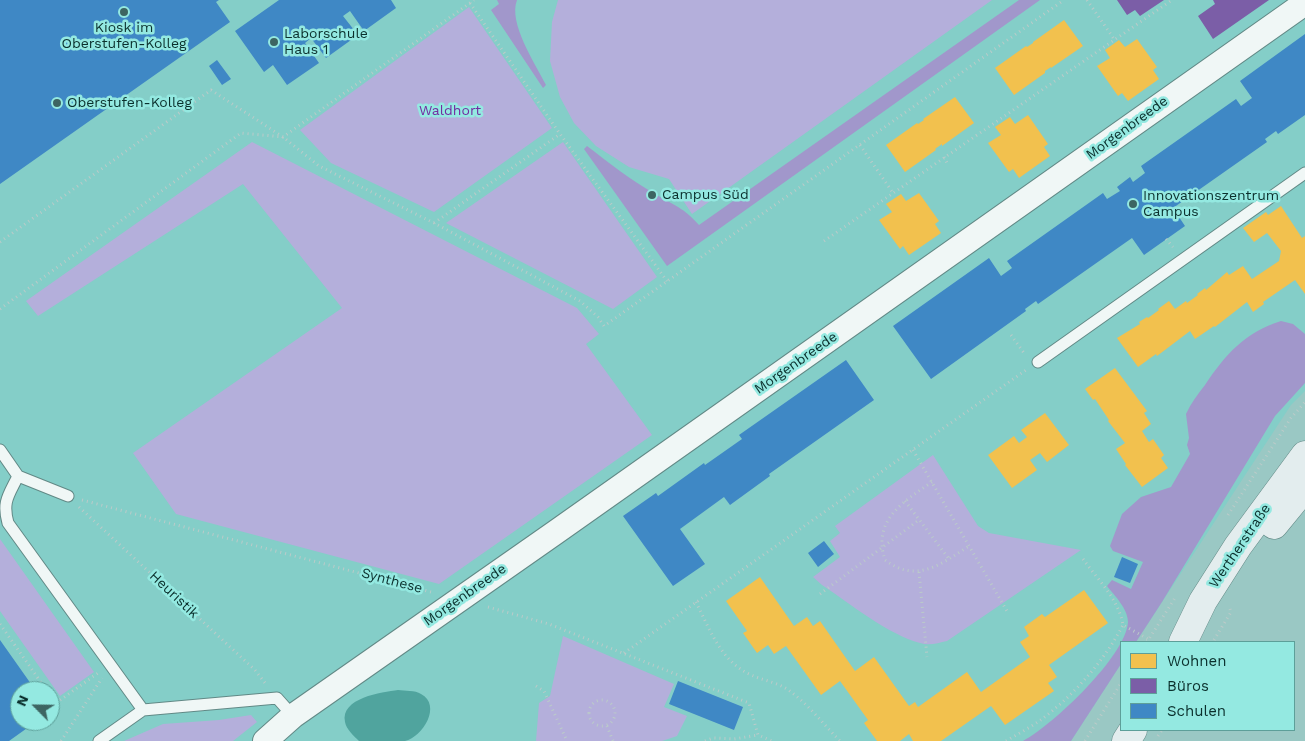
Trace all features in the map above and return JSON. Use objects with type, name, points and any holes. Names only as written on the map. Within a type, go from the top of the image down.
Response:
[{"type":"main road","name":"Wertherstraße","points":[[1185,641],[1203,601],[1238,546],[1305,455]]},
{"type":"main road","name":"Wertherstraße","points":[[1186,641],[1262,540],[1305,488]]},
{"type":"street","name":"Morgenbreede","points":[[265,741],[290,718],[1305,2]]},
{"type":"lane","points":[[1038,362],[1305,172]]},
{"type":"lane","points":[[0,450],[18,476],[68,496]]},
{"type":"lane","points":[[18,476],[6,502],[5,511],[8,523],[143,710]]},
{"type":"lane","points":[[99,741],[143,710],[277,698],[290,718]]},
{"type":"path","points":[[0,242],[211,90],[283,137],[319,166],[434,223],[580,301],[598,317],[604,326],[1064,0]]},
{"type":"path","points":[[1087,0],[1114,39]]},
{"type":"path","points":[[824,241],[1172,0]]},
{"type":"path","points":[[0,309],[241,133],[283,137],[472,1],[560,134],[667,281]]},
{"type":"path","points":[[1054,80],[1058,85]]},
{"type":"path","points":[[434,223],[560,134]]},
{"type":"path","points":[[860,145],[893,193]]},
{"type":"path","points":[[944,157],[947,163]]},
{"type":"path","points":[[1166,239],[1173,248]]},
{"type":"path","points":[[1011,335],[1022,350]]},
{"type":"path","points":[[624,653],[1038,362]]},
{"type":"path","points":[[913,450],[1007,611]]},
{"type":"path","points":[[932,482],[905,501],[886,523],[881,538],[881,549],[885,560],[893,566],[919,572],[933,568],[969,546]]},
{"type":"path","name":"Synthese","points":[[68,496],[549,624],[749,702],[758,735]]},
{"type":"path","name":"Heuristik","points":[[68,496],[255,670],[277,698]]},
{"type":"path","points":[[905,501],[948,559]]},
{"type":"path","points":[[820,594],[919,520]]},
{"type":"path","points":[[1006,741],[1042,719],[1069,696],[1101,661],[1123,625],[1117,605],[1083,559]]},
{"type":"path","points":[[919,572],[927,657]]},
{"type":"path","points":[[696,602],[719,647],[735,665],[748,674],[782,686],[792,692],[840,741]]},
{"type":"path","points":[[1213,641],[1231,612]]},
{"type":"path","points":[[0,624],[40,681]]},
{"type":"path","points":[[1123,625],[1148,640]]},
{"type":"path","points":[[61,741],[103,676],[100,672]]},
{"type":"path","points":[[60,700],[96,675]]},
{"type":"path","points":[[1085,741],[1120,685]]},
{"type":"path","points":[[536,686],[544,691],[567,741]]},
{"type":"path","points":[[598,700],[607,701],[614,706],[614,719],[607,726],[596,726],[588,715],[591,706],[598,700]]},
{"type":"path","points":[[607,726],[614,741]]},
{"type":"path","points":[[705,741],[713,738],[734,739],[758,735],[772,741]]},
{"type":"shaded area","name":"Campus Süd","points":[[0,0],[1305,0],[1305,391],[1291,405],[1137,641],[1120,641],[1120,666],[1071,741],[0,741]]},
{"type":"shaded area","points":[[497,0],[517,0],[515,9],[519,31],[546,85],[543,88],[491,10],[499,4]]},
{"type":"shaded area","points":[[1019,0],[1040,0],[667,266],[584,149],[587,146],[637,183],[683,211],[699,225]]},
{"type":"shaded area","points":[[1281,321],[1293,324],[1305,334],[1305,383],[1275,416],[1137,641],[1121,641],[1128,622],[1126,612],[1107,586],[1112,580],[1131,589],[1143,562],[1113,551],[1110,546],[1122,514],[1141,497],[1171,487],[1190,454],[1187,445],[1189,438],[1186,414],[1190,406],[1228,354],[1246,338]]},
{"type":"shaded area","points":[[1120,644],[1120,666],[1071,741],[1023,741],[1036,733],[1069,705],[1102,670]]},
{"type":"shaded area","points":[[398,690],[416,692],[427,699],[430,705],[430,713],[424,727],[418,734],[405,741],[359,741],[350,732],[345,722],[345,714],[349,707],[364,698],[382,692]]},
{"type":"green space","points":[[558,0],[992,0],[692,214],[669,179],[629,167],[596,146],[574,123],[560,97],[550,61],[552,22]]},
{"type":"green space","name":"Waldhort","points":[[469,7],[552,128],[434,212],[331,163],[300,130]]},
{"type":"green space","points":[[252,142],[577,308],[599,334],[586,344],[652,435],[439,584],[176,514],[133,453],[342,308],[243,184],[38,316],[26,301]]},
{"type":"green space","points":[[563,142],[657,277],[613,309],[446,223]]},
{"type":"green space","points":[[933,455],[978,526],[989,533],[1081,550],[947,641],[927,644],[908,639],[882,626],[813,577],[840,557],[830,541],[840,533],[835,526]]},
{"type":"green space","points":[[0,539],[94,672],[60,696],[60,681],[49,681],[0,611]]},
{"type":"green space","points":[[563,636],[674,684],[664,707],[687,716],[677,736],[662,741],[536,741],[539,703],[550,696]]},
{"type":"green space","points":[[251,715],[257,722],[233,741],[124,741],[163,724],[219,720]]},
{"type":"building: Wohnen","points":[[1064,20],[1083,46],[1045,71],[1045,73],[1014,95],[995,68]]},
{"type":"building: Wohnen","points":[[1137,39],[1157,67],[1153,70],[1159,79],[1128,101],[1122,93],[1118,96],[1097,66],[1110,58],[1105,50],[1119,40],[1125,47]]},
{"type":"building: Wohnen","points":[[955,97],[974,123],[905,172],[886,145]]},
{"type":"building: Wohnen","points":[[1028,115],[1048,144],[1044,147],[1050,156],[1019,178],[1013,169],[1009,172],[988,143],[1001,135],[995,127],[1010,117],[1015,124]]},
{"type":"building: Wohnen","points":[[919,193],[939,221],[935,224],[941,233],[909,255],[903,246],[900,249],[879,220],[892,212],[886,204],[901,194],[906,201]]},
{"type":"building: Wohnen","points":[[1281,206],[1302,238],[1305,236],[1305,294],[1295,280],[1263,302],[1264,304],[1253,312],[1247,302],[1215,327],[1195,339],[1190,331],[1157,356],[1156,354],[1138,367],[1117,338],[1140,324],[1139,322],[1148,318],[1169,301],[1175,309],[1186,301],[1187,303],[1227,272],[1229,275],[1243,266],[1252,279],[1279,261],[1281,251],[1267,233],[1254,242],[1243,228],[1266,212],[1268,215]]},
{"type":"building: Wohnen","points":[[1115,368],[1147,411],[1144,413],[1151,424],[1142,431],[1149,442],[1153,439],[1164,455],[1161,458],[1168,468],[1142,487],[1125,465],[1116,449],[1125,443],[1108,421],[1095,399],[1093,400],[1085,389]]},
{"type":"building: Wohnen","points":[[1045,413],[1069,445],[1047,462],[1040,453],[1030,460],[1037,470],[1012,488],[988,455],[1014,436],[1019,443],[1027,437],[1021,430]]},
{"type":"building: Wohnen","points":[[760,577],[794,626],[807,617],[813,626],[820,621],[855,671],[874,657],[909,706],[915,702],[918,707],[967,672],[981,692],[1030,657],[1020,642],[1029,636],[1024,627],[1042,614],[1045,617],[1084,590],[1108,623],[1049,665],[1057,677],[1048,683],[1054,691],[1005,725],[991,706],[941,741],[913,741],[909,734],[900,741],[877,741],[864,723],[868,720],[840,681],[821,695],[786,646],[774,654],[768,645],[757,653],[743,633],[747,631],[726,601]]},
{"type":"building: Büros","points":[[1117,0],[1164,0],[1140,16],[1135,10],[1127,15]]},
{"type":"building: Büros","points":[[1213,0],[1269,0],[1213,39],[1198,16],[1215,4]]},
{"type":"building: Schulen","name":"Oberstufen-Kolleg","points":[[0,0],[219,0],[216,2],[230,22],[0,184]]},
{"type":"building: Schulen","name":"Laborschule Haus 1","points":[[279,0],[391,0],[396,8],[364,31],[350,11],[343,16],[358,35],[326,58],[311,38],[305,43],[319,63],[287,85],[273,65],[264,72],[235,31]]},
{"type":"building: Schulen","name":"Innovationszentrum Campus","points":[[1305,34],[1305,115],[1278,134],[1276,131],[1265,139],[1267,142],[1173,208],[1185,226],[1144,255],[1132,238],[1038,304],[1036,301],[1025,309],[1026,311],[931,379],[893,326],[989,258],[1001,276],[1012,268],[1007,261],[1103,193],[1107,199],[1120,191],[1117,187],[1130,177],[1133,182],[1145,173],[1141,166],[1236,99],[1241,106],[1252,98],[1240,81]]},
{"type":"building: Schulen","points":[[217,60],[231,79],[222,85],[209,66]]},
{"type":"building: Schulen","points":[[846,360],[874,400],[769,474],[770,476],[730,505],[724,497],[680,529],[705,564],[673,586],[623,516],[656,493],[658,496],[704,463],[705,465],[742,439],[739,435]]},
{"type":"building: Schulen","points":[[824,541],[834,554],[818,567],[808,553]]},
{"type":"building: Schulen","points":[[1122,557],[1138,564],[1130,583],[1114,577]]},
{"type":"building: Schulen","points":[[0,640],[29,681],[10,681],[10,731],[23,731],[9,741],[0,741]]},
{"type":"building: Schulen","points":[[678,681],[743,707],[734,730],[669,704]]},
{"type":"place","name":"Kiosk im Oberstufen-Kolleg","points":[[124,12]]},
{"type":"place","name":"Laborschule Haus 1","points":[[274,42]]},
{"type":"place","name":"Oberstufen-Kolleg","points":[[57,103]]},
{"type":"place","name":"Campus Süd","points":[[652,195]]},
{"type":"place","name":"Innovationszentrum Campus","points":[[1133,204]]}]
